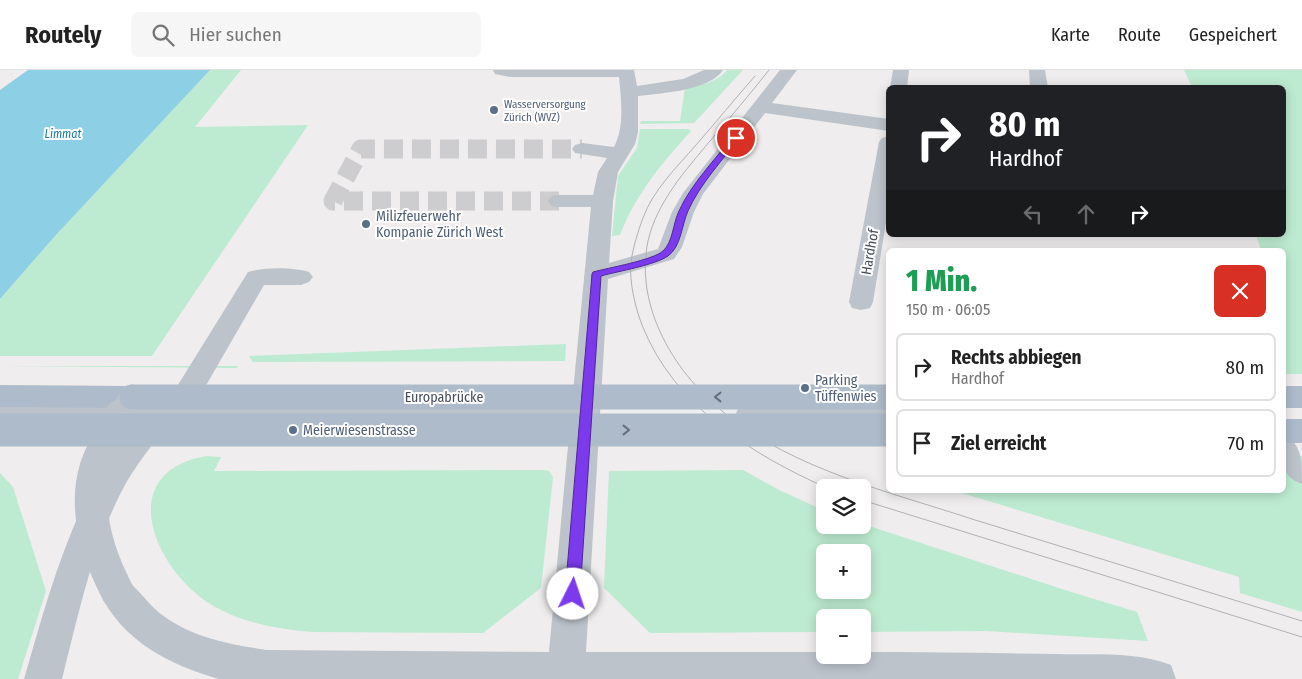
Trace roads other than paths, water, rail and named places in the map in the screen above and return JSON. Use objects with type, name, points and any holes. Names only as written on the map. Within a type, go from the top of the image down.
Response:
[{"type":"main road","name":"Europabrücke","points":[[0,396],[886,397]]},
{"type":"main road","points":[[1286,397],[1302,397]]},
{"type":"main road","points":[[0,430],[886,430]]},
{"type":"street","points":[[501,70],[510,72],[626,71],[629,92],[629,132],[627,141],[608,172],[602,201],[566,671]]},
{"type":"street","points":[[629,92],[675,77],[704,78],[715,70]]},
{"type":"street","points":[[597,274],[660,257],[668,252],[683,212],[693,193],[789,70]]},
{"type":"street","points":[[898,85],[901,70]]},
{"type":"street","points":[[1037,70],[1039,85]]},
{"type":"street","points":[[760,107],[886,126]]},
{"type":"street","points":[[582,149],[619,153]]},
{"type":"street","name":"Hardhof","points":[[861,302],[886,159]]},
{"type":"street","points":[[559,201],[602,201]]},
{"type":"street","points":[[43,679],[72,579],[94,514],[118,467],[139,438],[168,412],[256,277],[301,277]]},
{"type":"street","points":[[132,397],[96,468],[92,483],[92,516],[96,538],[108,575],[129,609],[158,635],[197,655],[241,666],[305,670],[959,671],[1105,674],[1158,679]]},
{"type":"street","points":[[0,412],[586,413]]},
{"type":"street","points":[[750,413],[886,413]]},
{"type":"water","name":"Limmat","points":[[28,70],[210,70],[55,236],[0,299],[0,90]]},
{"type":"tunnel","points":[[559,201],[333,201],[361,149],[582,149]]},
{"type":"tram line","points":[[769,70],[691,164],[673,188],[658,213],[648,241],[645,266],[647,291],[653,315],[663,338],[676,360],[708,399],[727,415],[783,451],[845,478],[886,492]]},
{"type":"tram line","points":[[755,76],[659,188],[647,208],[631,262],[633,294],[642,325],[656,354],[674,380],[695,403],[718,424],[744,443],[771,460],[816,483]]},
{"type":"tram line","points":[[890,493],[1302,621]]},
{"type":"tram line","points":[[871,503],[1302,637]]},
{"type":"place","name":"Wasserversorgung Zürich (WVZ)","points":[[494,110]]},
{"type":"place","name":"Milizfeuerwehr Kompanie Zürich West","points":[[366,224]]},
{"type":"place","name":"Parking Tüffenwies","points":[[805,388]]},
{"type":"place","name":"Meierwiesenstrasse","points":[[293,430]]}]
